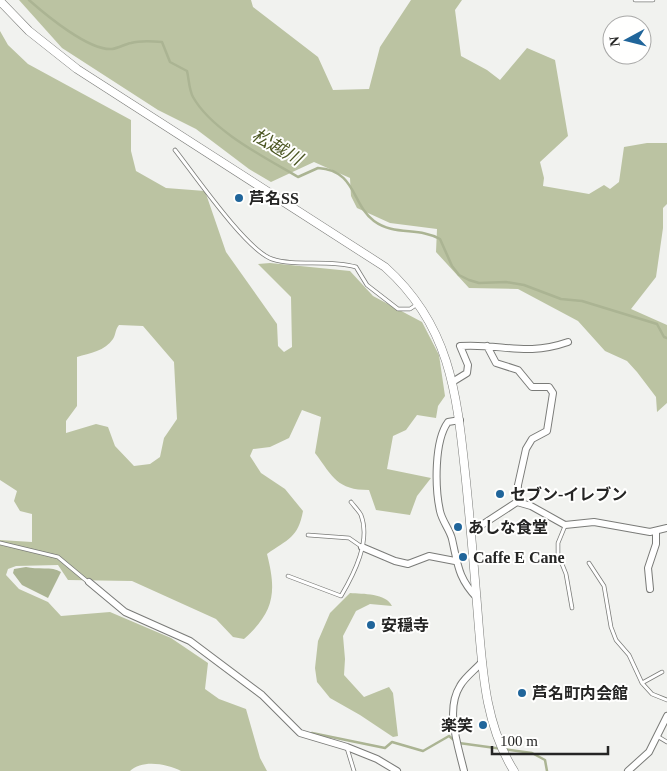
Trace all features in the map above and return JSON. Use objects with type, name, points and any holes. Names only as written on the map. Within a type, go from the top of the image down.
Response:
[{"type":"street","points":[[0,1],[29,31],[77,69],[385,267],[400,281],[418,303],[440,340],[454,381],[460,420],[487,702],[500,745],[514,771]]},
{"type":"street","points":[[454,381],[467,374],[468,365],[460,346],[488,346],[525,351],[550,348],[568,342]]},
{"type":"street","points":[[488,346],[496,362],[518,370],[532,388],[549,387],[553,393],[547,431],[532,439],[522,462],[517,502]]},
{"type":"street","points":[[460,420],[448,422],[442,430],[437,478],[440,513],[452,538],[456,561],[465,586],[477,598]]},
{"type":"street","points":[[471,532],[517,502],[531,506],[566,525],[594,522],[650,532],[667,528]]},
{"type":"street","points":[[650,588],[648,568],[656,544],[656,531]]},
{"type":"street","points":[[362,547],[395,561],[408,564],[429,556],[456,561]]},
{"type":"street","points":[[89,582],[125,612],[190,641],[262,695],[300,733],[347,747],[377,759],[397,771]]},
{"type":"street","points":[[464,771],[454,724],[453,700],[460,684],[482,662]]},
{"type":"street","points":[[628,771],[649,752],[667,716]]},
{"type":"lane","points":[[635,0],[653,0]]},
{"type":"lane","points":[[175,150],[235,226],[261,253],[271,259],[281,261],[333,262],[356,267],[367,285],[398,309],[410,309],[418,303]]},
{"type":"lane","points":[[288,576],[341,596],[352,578],[362,547],[361,515],[351,502]]},
{"type":"lane","points":[[566,525],[558,543],[558,554],[566,574],[572,608]]},
{"type":"lane","points":[[308,535],[349,538],[362,547]]},
{"type":"lane","points":[[0,543],[58,557],[89,582]]},
{"type":"lane","points":[[588,563],[604,586],[614,634],[629,655],[642,683],[652,694],[667,700]]},
{"type":"lane","points":[[642,683],[662,672]]},
{"type":"lane","points":[[657,736],[667,742]]},
{"type":"lane","points":[[347,747],[354,771]]},
{"type":"shaded area","points":[[19,0],[251,0],[253,7],[318,57],[333,90],[369,89],[380,47],[411,0],[462,0],[455,10],[461,56],[487,70],[500,80],[527,48],[555,60],[568,136],[540,162],[544,178],[543,186],[589,194],[604,185],[610,189],[619,182],[624,147],[647,143],[667,143],[667,204],[663,208],[663,228],[656,277],[631,309],[667,325],[667,403],[657,412],[656,397],[637,372],[627,361],[605,351],[578,321],[518,289],[469,288],[436,252],[437,229],[390,223],[357,208],[351,196],[350,178],[314,162],[271,182],[249,169],[196,129],[158,110],[62,48]]},
{"type":"shaded area","points":[[0,31],[8,45],[28,64],[131,120],[131,151],[136,171],[166,188],[205,191],[226,252],[277,324],[278,346],[284,352],[292,347],[291,297],[258,264],[270,263],[350,271],[373,296],[422,322],[439,355],[445,396],[438,406],[436,418],[417,415],[406,430],[393,436],[387,469],[431,478],[417,496],[410,515],[376,510],[369,490],[350,488],[337,481],[315,453],[321,417],[302,410],[289,438],[270,447],[253,449],[250,456],[261,473],[285,489],[303,511],[295,533],[267,554],[272,580],[270,601],[262,620],[244,639],[233,637],[216,619],[132,581],[68,580],[58,565],[16,566],[8,569],[6,575],[19,589],[48,602],[61,616],[110,612],[171,638],[208,663],[205,689],[219,699],[246,709],[260,758],[267,771],[181,771],[169,766],[148,764],[135,767],[130,771],[0,771],[0,540],[32,542],[32,514],[20,511],[14,501],[17,491],[0,480]],"holes":[[[119,325],[143,326],[174,362],[177,419],[164,438],[160,457],[150,464],[134,466],[115,446],[108,427],[96,424],[66,433],[66,421],[77,406],[77,357],[97,351],[110,343]]]},
{"type":"shaded area","points":[[26,567],[53,569],[61,572],[48,598],[22,585],[13,573],[14,569]]},
{"type":"shaded area","points":[[350,593],[380,596],[392,606],[370,604],[356,611],[343,636],[344,675],[364,697],[389,687],[393,693],[398,736],[393,737],[330,698],[317,682],[315,668],[318,641],[330,613]]},
{"type":"waterway","name":"松越川","points":[[29,0],[68,31],[103,48],[112,49],[139,41],[162,42],[170,62],[187,71],[193,97],[213,121],[226,132],[298,177],[318,168],[330,170],[340,175],[347,181],[361,206],[374,221],[382,226],[424,233],[440,239],[452,266],[459,275],[479,283],[506,282],[524,285],[561,299],[582,301],[657,324],[664,337],[667,338]]},
{"type":"waterway","points":[[312,733],[385,748],[392,742],[423,751],[449,736],[455,741]]},
{"type":"waterway","points":[[459,743],[532,753],[545,760],[547,771]]},
{"type":"place","name":"芦名SS","points":[[239,198]]},
{"type":"place","name":"セブン-イレブン","points":[[500,494]]},
{"type":"place","name":"あしな食堂","points":[[458,527]]},
{"type":"place","name":"Caffe E Cane","points":[[463,557]]},
{"type":"place","name":"安穏寺","points":[[371,625]]},
{"type":"place","name":"芦名町内会館","points":[[522,693]]},
{"type":"place","name":"楽笑","points":[[483,725]]}]
